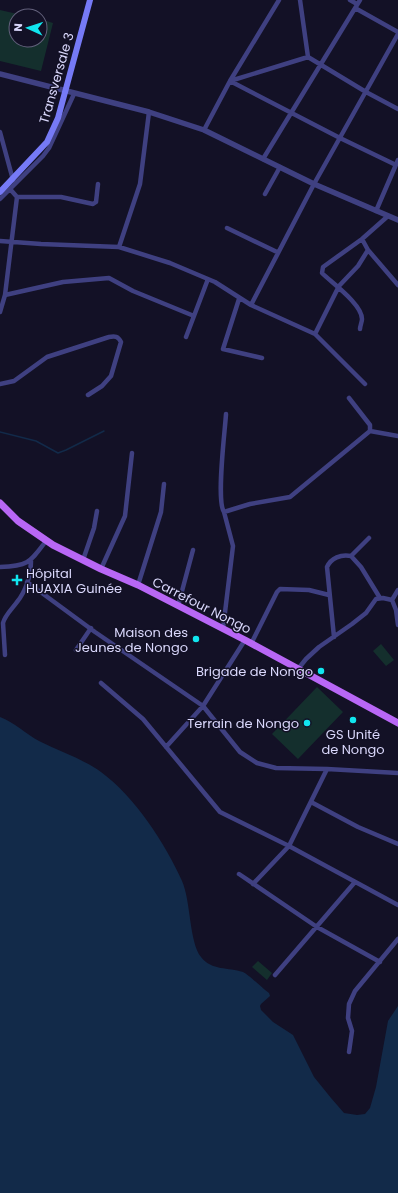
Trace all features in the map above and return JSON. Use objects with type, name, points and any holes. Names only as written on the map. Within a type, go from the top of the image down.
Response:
[{"type":"main road","name":"Transversale 3","points":[[0,192],[13,180],[47,142],[58,118],[66,92],[90,0]]},
{"type":"main road","name":"Carrefour Nongo","points":[[0,503],[18,521],[46,541],[82,560],[138,585],[248,642],[398,723]]},
{"type":"street","points":[[204,130],[230,81],[279,0]]},
{"type":"street","points":[[300,0],[308,56],[320,65],[398,109]]},
{"type":"street","points":[[251,305],[314,184],[398,33],[350,0]]},
{"type":"street","points":[[263,159],[357,4]]},
{"type":"street","points":[[230,81],[308,56]]},
{"type":"street","points":[[0,74],[149,112],[204,130],[314,184],[398,220]]},
{"type":"street","points":[[230,81],[396,165]]},
{"type":"street","points":[[0,199],[43,156],[49,148],[74,94]]},
{"type":"street","points":[[119,247],[140,184],[149,112]]},
{"type":"street","points":[[0,132],[13,180]]},
{"type":"street","points":[[376,211],[398,160]]},
{"type":"street","points":[[265,194],[280,167]]},
{"type":"street","points":[[17,197],[61,197],[93,204],[96,202],[98,184]]},
{"type":"street","points":[[0,312],[12,242],[17,197],[10,189]]},
{"type":"street","points":[[360,329],[362,319],[359,310],[339,286],[322,273],[323,267],[362,239],[388,216]]},
{"type":"street","points":[[226,228],[278,252]]},
{"type":"street","points":[[362,239],[368,250],[398,285]]},
{"type":"street","points":[[0,241],[119,247],[170,263],[208,279],[239,299],[315,334],[365,384]]},
{"type":"street","points":[[315,334],[339,286],[358,266],[368,250]]},
{"type":"street","points":[[4,295],[63,282],[109,278],[194,316]]},
{"type":"street","points":[[186,337],[208,279]]},
{"type":"street","points":[[239,299],[223,349],[262,358]]},
{"type":"street","points":[[0,384],[14,381],[47,357],[115,336],[119,338],[121,342],[111,376],[102,386],[88,395]]},
{"type":"street","points":[[349,398],[370,425],[370,431]]},
{"type":"street","points":[[223,629],[233,546],[224,512],[221,508],[221,483],[226,414]]},
{"type":"street","points":[[224,512],[250,504],[290,497],[370,431],[398,436]]},
{"type":"street","points":[[101,569],[125,516],[132,453]]},
{"type":"street","points":[[138,585],[161,512],[164,484]]},
{"type":"street","points":[[82,560],[94,528],[97,510]]},
{"type":"street","points":[[351,556],[369,538]]},
{"type":"street","points":[[0,566],[15,566],[31,561],[46,541]]},
{"type":"street","points":[[178,606],[193,550]]},
{"type":"street","points":[[334,637],[327,567],[329,563],[337,557],[346,555],[351,556],[361,568],[380,598]]},
{"type":"street","points":[[5,655],[4,618],[18,601],[27,582],[31,561]]},
{"type":"street","points":[[27,582],[203,706],[240,752],[257,763],[276,768],[398,773]]},
{"type":"street","points":[[166,747],[203,706],[248,642],[280,589],[309,590],[329,595]]},
{"type":"street","points":[[392,600],[398,590]]},
{"type":"street","points":[[298,669],[306,659],[366,613],[376,600],[380,598],[392,600]]},
{"type":"street","points":[[392,600],[396,610],[398,625]]},
{"type":"street","points":[[76,650],[91,628]]},
{"type":"street","points":[[101,683],[143,719],[220,812],[288,846],[398,905]]},
{"type":"street","points":[[253,884],[288,846],[328,769]]},
{"type":"street","points":[[311,802],[358,827],[398,844]]},
{"type":"street","points":[[239,874],[317,927],[380,962]]},
{"type":"street","points":[[275,975],[355,882]]},
{"type":"street","points":[[349,1052],[352,1032],[348,1018],[349,1004],[355,991],[398,939]]},
{"type":"green space","points":[[0,10],[8,12],[8,48],[47,48],[41,71],[0,61]]},
{"type":"green space","points":[[48,21],[53,23],[48,43]]},
{"type":"green space","points":[[381,644],[394,660],[386,666],[373,651]]},
{"type":"green space","name":"Terrain de Nongo","points":[[317,687],[343,712],[298,759],[272,734]]},
{"type":"green space","points":[[258,961],[272,973],[267,980],[252,967]]},
{"type":"water","points":[[0,717],[39,741],[94,767],[114,782],[126,794],[158,836],[182,881],[187,899],[194,942],[201,957],[210,965],[215,967],[243,972],[269,993],[270,996],[260,1006],[261,1010],[273,1022],[293,1035],[314,1077],[344,1113],[357,1115],[365,1114],[370,1108],[376,1087],[388,1021],[398,1006],[398,1193],[0,1193]]},
{"type":"waterway","points":[[0,432],[36,441],[58,453],[104,431]]},
{"type":"place","name":"Hôpital HUAXIA Guinée","points":[[17,580]]},
{"type":"place","name":"Maison des Jeunes de Nongo","points":[[196,639]]},
{"type":"place","name":"Brigade de Nongo","points":[[321,671]]},
{"type":"place","name":"GS Unité de Nongo","points":[[353,720]]},
{"type":"place","name":"Terrain de Nongo","points":[[307,723]]}]
